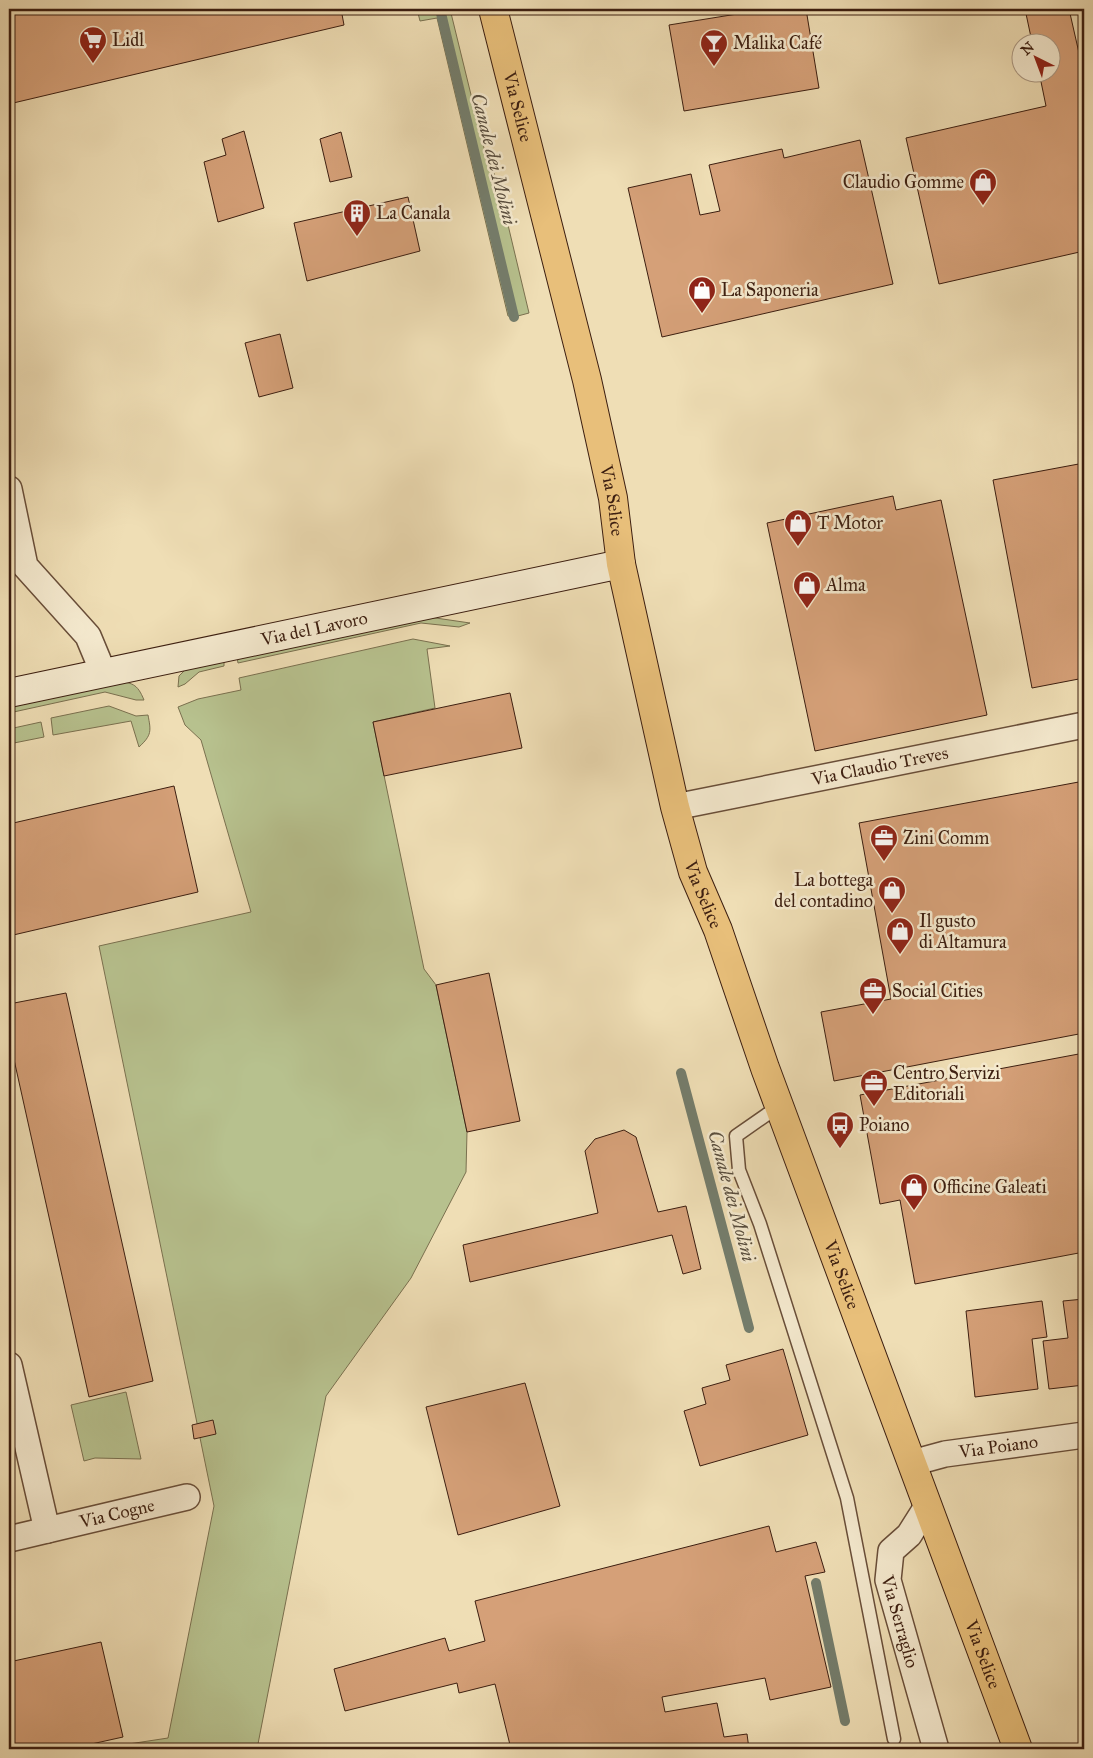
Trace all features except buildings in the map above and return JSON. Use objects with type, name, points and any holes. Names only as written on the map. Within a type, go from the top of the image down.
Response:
[{"type":"main road","name":"Via Selice","points":[[493,9],[587,380],[613,498],[620,564],[674,807],[693,872],[718,930],[779,1106],[1018,1749]]},
{"type":"main road","name":"Via del Lavoro","points":[[9,693],[620,564]]},
{"type":"street","points":[[9,489],[26,566],[88,636],[104,672]]},
{"type":"street","name":"Via Claudio Treves","points":[[674,807],[1084,725]]},
{"type":"street","points":[[9,1365],[47,1530]]},
{"type":"street","name":"Via Poiano","points":[[912,1463],[945,1454],[1084,1435]]},
{"type":"street","name":"Via Cogne","points":[[9,1538],[188,1497]]},
{"type":"street","name":"Via Serraglio","points":[[928,1505],[909,1535],[891,1550],[888,1580],[936,1749]]},
{"type":"lane","points":[[779,1106],[736,1136],[739,1170],[760,1224],[847,1498],[894,1739]]},
{"type":"green space","points":[[417,9],[450,9],[485,152],[498,183],[529,313],[514,317],[508,316],[437,18],[420,21]]},
{"type":"green space","points":[[422,616],[470,623],[459,627],[421,623],[238,663],[237,657]]},
{"type":"green space","points":[[413,639],[450,646],[427,649],[435,708],[373,722],[424,969],[436,985],[467,1132],[466,1172],[411,1278],[326,1396],[257,1749],[109,1749],[109,1747],[168,1738],[214,1506],[99,946],[251,912],[201,740],[185,725],[178,707],[198,699],[241,690],[239,678]]},
{"type":"green space","points":[[224,659],[224,666],[199,672],[185,684],[178,687],[179,676],[189,666]]},
{"type":"green space","points":[[116,681],[126,682],[136,687],[144,700],[136,700],[105,692],[9,713],[9,704]]},
{"type":"green space","points":[[109,706],[136,716],[148,715],[150,732],[139,747],[131,721],[53,735],[51,718]]},
{"type":"green space","points":[[41,722],[44,737],[9,744],[9,729]]},
{"type":"green space","points":[[126,1392],[141,1459],[95,1458],[84,1461],[71,1405]]},
{"type":"waterway","name":"Canale dei Molini","points":[[440,9],[514,317]]},
{"type":"waterway","name":"Canale dei Molini","points":[[681,1073],[749,1328]]},
{"type":"waterway","name":"Canale dei Molini","points":[[816,1583],[845,1721]]},
{"type":"place","name":"Lidl","points":[[93,64]]},
{"type":"place","name":"Malika Café","points":[[714,67]]},
{"type":"place","name":"Claudio Gomme","points":[[983,206]]},
{"type":"place","name":"La Canala","points":[[357,237]]},
{"type":"place","name":"La Saponeria","points":[[702,314]]},
{"type":"place","name":"T Motor","points":[[798,547]]},
{"type":"place","name":"Alma","points":[[807,609]]},
{"type":"place","name":"Zini Comm","points":[[884,862]]},
{"type":"place","name":"La bottega del contadino","points":[[892,914]]},
{"type":"place","name":"Il gusto di Altamura","points":[[900,955]]},
{"type":"place","name":"Social Cities","points":[[873,1015]]},
{"type":"place","name":"Centro Servizi Editoriali","points":[[874,1107]]},
{"type":"place","name":"Poiano","points":[[840,1149]]},
{"type":"place","name":"Officine Galeati","points":[[914,1211]]}]
